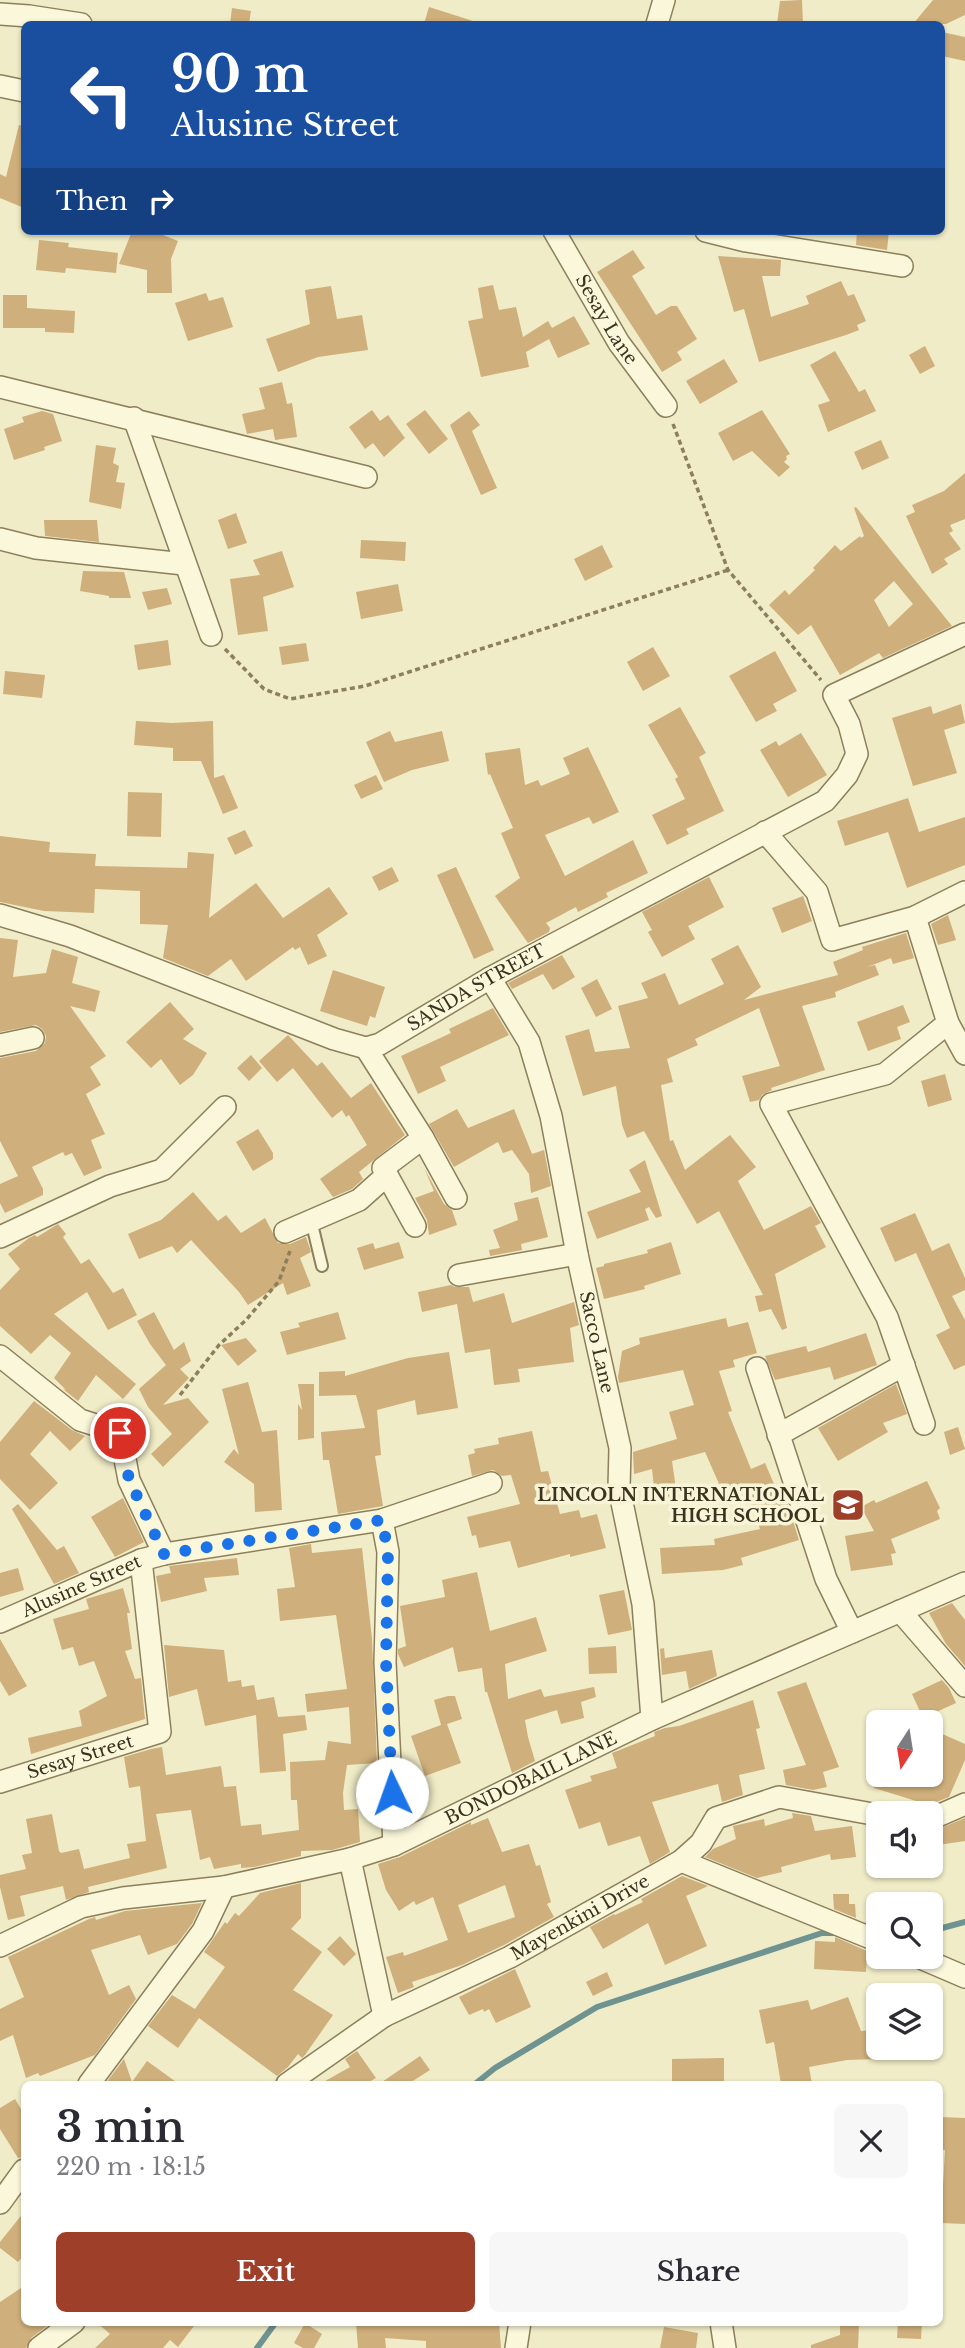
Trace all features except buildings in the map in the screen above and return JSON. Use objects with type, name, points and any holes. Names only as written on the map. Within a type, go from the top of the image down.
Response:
[{"type":"street","points":[[658,21],[664,0]]},
{"type":"street","points":[[0,14],[62,21]]},
{"type":"street","points":[[0,86],[21,90]]},
{"type":"street","name":"Sesay Lane","points":[[556,235],[619,343],[666,406]]},
{"type":"street","points":[[724,235],[902,266]]},
{"type":"street","points":[[0,387],[366,477]]},
{"type":"street","points":[[134,418],[211,635]]},
{"type":"street","points":[[0,539],[36,548],[184,564]]},
{"type":"street","points":[[834,695],[965,634]]},
{"type":"street","name":"SANDA STREET","points":[[366,1048],[380,1044],[490,978],[825,802],[847,775],[857,754],[849,724],[834,695]]},
{"type":"street","points":[[765,832],[817,892],[832,940],[915,917],[965,892]]},
{"type":"street","points":[[0,915],[70,936],[334,1039],[366,1048],[424,1138],[456,1198]]},
{"type":"street","points":[[915,917],[948,1023],[965,1054]]},
{"type":"street","name":"Sacco Lane","points":[[490,978],[529,1042],[551,1116],[577,1254],[620,1448],[620,1488],[643,1604],[652,1719]]},
{"type":"street","points":[[924,1424],[887,1317],[763,1110],[885,1074],[948,1023]]},
{"type":"street","points":[[0,1045],[33,1038]]},
{"type":"street","points":[[0,1237],[110,1186],[162,1170],[225,1107]]},
{"type":"street","points":[[415,1226],[383,1168],[424,1138]]},
{"type":"street","points":[[285,1232],[359,1200],[387,1175]]},
{"type":"street","points":[[459,1275],[577,1254]]},
{"type":"street","points":[[0,1356],[80,1420],[120,1433],[129,1479],[164,1554]]},
{"type":"street","points":[[778,1435],[904,1365]]},
{"type":"street","points":[[757,1368],[826,1579],[852,1632]]},
{"type":"street","name":"Alusine Street","points":[[0,1622],[141,1560],[164,1554],[382,1520],[491,1483]]},
{"type":"street","points":[[382,1520],[388,1552],[386,1662],[394,1845]]},
{"type":"street","name":"Sesay Street","points":[[0,1782],[160,1732],[141,1560]]},
{"type":"street","name":"BONDOBAIL LANE","points":[[0,1946],[81,1907],[122,1898],[225,1888],[350,1859],[394,1845],[652,1719],[965,1583]]},
{"type":"street","points":[[900,1611],[965,1686]]},
{"type":"street","name":"Mayenkini Drive","points":[[291,2081],[384,2016],[510,1957],[681,1861],[701,1843],[716,1818],[779,1797],[866,1813]]},
{"type":"street","points":[[943,1814],[965,1804]]},
{"type":"street","points":[[350,1859],[384,2016]]},
{"type":"street","points":[[681,1861],[866,1936]]},
{"type":"street","points":[[91,2081],[203,1931],[225,1888]]},
{"type":"street","points":[[943,1967],[965,1976]]},
{"type":"street","points":[[0,2203],[21,2174]]},
{"type":"street","points":[[39,2348],[69,2326]]},
{"type":"street","points":[[516,2348],[519,2326]]},
{"type":"street","points":[[722,2326],[725,2348]]},
{"type":"lane","points":[[311,1220],[322,1266]]},
{"type":"path","points":[[666,406],[728,570],[834,695]]},
{"type":"path","points":[[211,635],[264,689],[290,699],[365,686],[728,570]]},
{"type":"path","points":[[180,1395],[219,1345],[246,1321],[279,1281],[290,1251],[285,1232]]},
{"type":"waterway","points":[[943,1928],[965,1922]]},
{"type":"waterway","points":[[479,2081],[495,2068],[597,2007],[822,1933],[838,1933]]},
{"type":"waterway","points":[[257,2348],[273,2326]]},
{"type":"place","name":"LINCOLN INTERNATIONAL HIGH SCHOOL","points":[[848,1505]]},
{"type":"route","points":[[120,1433],[129,1479],[164,1554],[382,1520],[388,1552],[386,1662],[392,1793]]}]
